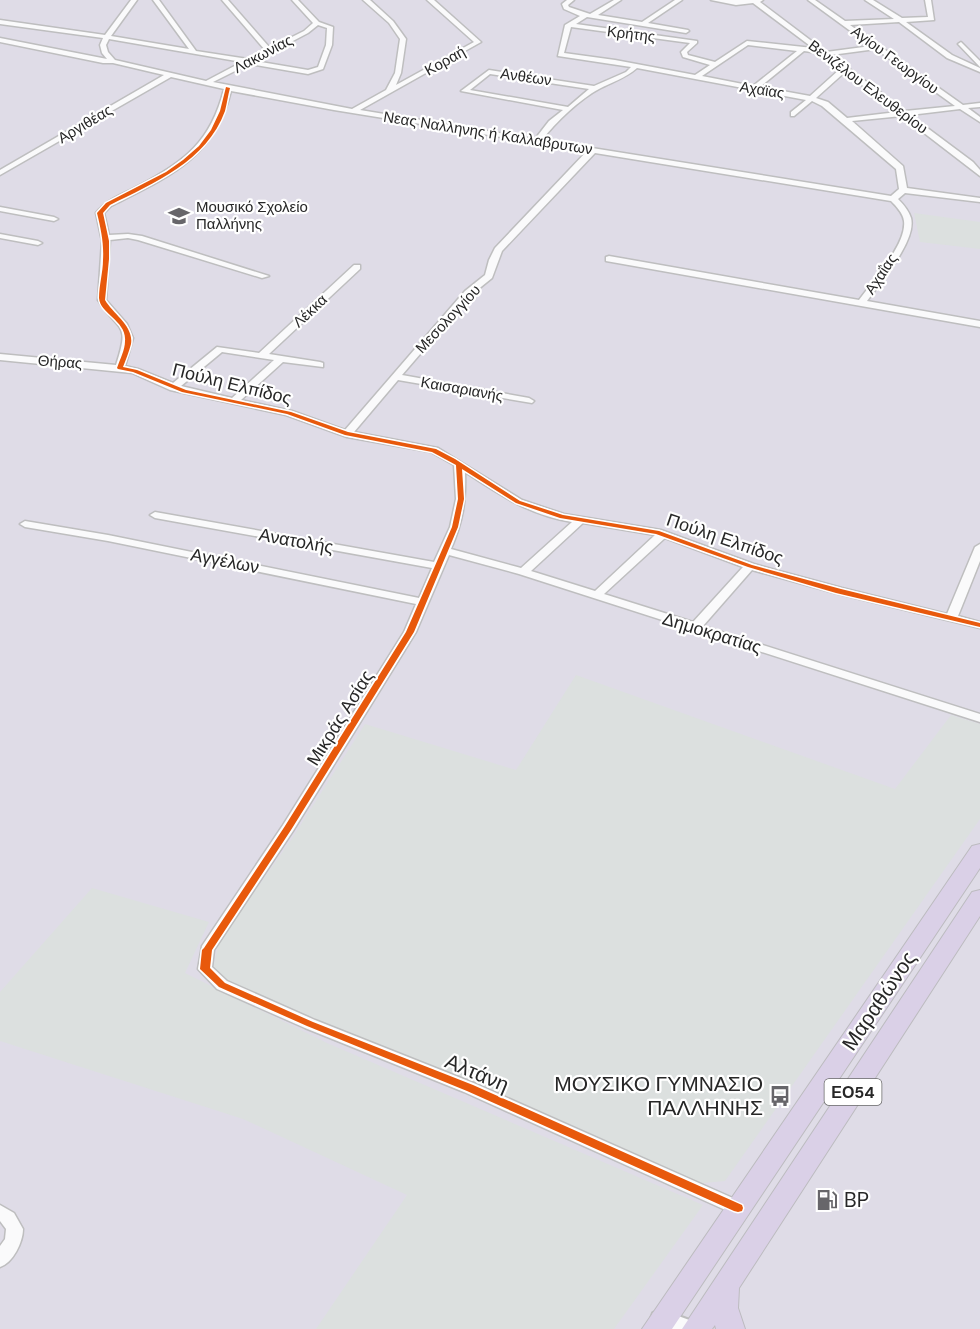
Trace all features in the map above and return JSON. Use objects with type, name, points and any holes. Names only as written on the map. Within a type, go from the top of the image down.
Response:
[{"type":"main road","name":"Μαραθώνος","points":[[667,1326],[738,1208],[980,851]]},
{"type":"main road","name":"Μαραθώνος","points":[[696,1329],[980,898]]},
{"type":"main road","points":[[725,1286],[722,1300],[723,1311],[731,1329]]},
{"type":"street","points":[[113,61],[106,57],[104,49],[107,37],[135,0]]},
{"type":"street","points":[[156,0],[194,52]]},
{"type":"street","points":[[225,0],[269,51]]},
{"type":"street","points":[[0,22],[107,37],[308,72],[321,68],[329,45],[330,27],[317,23],[295,0]]},
{"type":"street","points":[[366,0],[390,22],[403,39],[398,73],[389,91]]},
{"type":"street","name":"Κοραή","points":[[355,110],[478,42],[430,0]]},
{"type":"street","points":[[571,0],[565,4],[566,8],[588,15],[644,22],[686,31]]},
{"type":"street","points":[[568,25],[618,0]]},
{"type":"street","points":[[644,22],[680,0]]},
{"type":"street","points":[[714,0],[733,3],[760,0]]},
{"type":"street","name":"Αγίου Γεωργίου","points":[[811,0],[980,120]]},
{"type":"street","points":[[868,0],[954,58],[980,70]]},
{"type":"street","points":[[844,24],[932,19],[928,0]]},
{"type":"street","name":"Βενιζέλου Ελευθερίου","points":[[755,1],[843,70],[970,164],[980,174]]},
{"type":"street","name":"Λακωνίας","points":[[207,83],[317,23]]},
{"type":"street","name":"Κρήτης","points":[[568,25],[695,42],[684,52],[685,56],[716,64]]},
{"type":"street","name":"Αχαϊας","points":[[568,25],[560,55],[636,66],[810,98],[825,104],[897,164],[901,171],[903,190]]},
{"type":"street","name":"Νεας Nαλληνης ή Καλλαβρυτων","points":[[0,40],[103,62],[113,61],[228,88],[446,128],[895,200]]},
{"type":"street","points":[[695,78],[747,43],[821,53],[879,47]]},
{"type":"street","points":[[961,44],[980,65]]},
{"type":"street","points":[[753,88],[802,50]]},
{"type":"street","points":[[595,88],[628,73],[636,66]]},
{"type":"street","points":[[794,114],[843,70]]},
{"type":"street","name":"Ανθέων","points":[[568,109],[464,91],[489,72],[595,88]]},
{"type":"street","name":"Αργιθέας","points":[[0,173],[169,75]]},
{"type":"street","points":[[120,368],[128,343],[125,327],[102,300],[106,259],[100,213],[102,209],[174,169],[200,148],[216,127],[228,88]]},
{"type":"street","name":"Ανθέων","points":[[537,141],[542,133],[568,109],[595,88]]},
{"type":"street","points":[[846,120],[980,105]]},
{"type":"street","name":"Μεσολογγίου","points":[[347,434],[468,293],[489,276],[498,250],[593,150]]},
{"type":"street","points":[[970,164],[980,163]]},
{"type":"street","points":[[895,200],[903,190],[980,200]]},
{"type":"street","name":"Αχαΐας","points":[[895,200],[908,221],[907,231],[904,240],[861,303],[980,324]]},
{"type":"street","points":[[0,209],[54,219]]},
{"type":"street","points":[[0,236],[38,243]]},
{"type":"street","points":[[105,238],[118,236],[139,238],[265,276]]},
{"type":"street","points":[[609,259],[861,303]]},
{"type":"street","name":"Λέκκα","points":[[262,355],[357,267]]},
{"type":"street","points":[[173,387],[217,350],[226,349],[320,365]]},
{"type":"street","name":"Θήρας","points":[[0,357],[120,368]]},
{"type":"street","points":[[234,401],[281,358]]},
{"type":"street","name":"Πούλη Ελπίδος","points":[[120,368],[135,371],[199,395],[289,413],[347,434],[434,450],[526,505],[580,520],[663,534],[750,566],[980,625]]},
{"type":"street","name":"Καισαριανής","points":[[395,377],[529,401]]},
{"type":"street","name":"Μικράς Ασίας","points":[[205,969],[207,950],[348,735],[410,632],[455,527],[461,498],[459,465]]},
{"type":"street","name":"Ανατολής","points":[[155,515],[437,566]]},
{"type":"street","points":[[523,572],[580,520]]},
{"type":"street","name":"Αγγέλων","points":[[25,524],[423,602]]},
{"type":"street","points":[[596,596],[663,534]]},
{"type":"street","points":[[951,618],[980,547]]},
{"type":"street","name":"Δημοκρατίας","points":[[444,550],[523,572],[980,718]]},
{"type":"street","points":[[694,628],[750,566]]},
{"type":"street","name":"Αλτάνη","points":[[205,969],[222,985],[310,1024],[470,1088],[738,1208]]},
{"type":"street","points":[[0,1212],[12,1220],[16,1231],[12,1242],[0,1260]]},
{"type":"shaded area","points":[[914,213],[980,222],[980,249],[920,242]]},
{"type":"shaded area","points":[[576,675],[895,789],[951,715],[980,724],[980,819],[725,1181],[694,1184],[226,980],[213,968],[219,942],[291,840],[365,724],[516,770]]},
{"type":"shaded area","points":[[92,888],[209,922],[185,973],[327,1043],[703,1205],[614,1329],[316,1329],[407,1195],[243,1119],[0,1041],[0,992]]},
{"type":"cycle path","points":[[228,88],[222,111],[213,130],[200,147],[167,173],[108,204],[100,213],[106,241],[102,300],[124,326],[129,338],[120,368],[135,371],[184,391],[289,413],[347,434],[434,450],[518,502],[562,517],[657,532],[750,566],[839,591],[980,625]]},
{"type":"cycle path","points":[[459,465],[461,499],[455,527],[410,632],[288,828],[207,950],[205,969],[222,985],[310,1024],[470,1088],[738,1208]]},
{"type":"place","name":"Μουσικό Σχολείο Παλλήνης","points":[[179,216]]},
{"type":"place","name":"ΜΟΥΣΙΚΟ ΓΥΜΝΑΣΙΟ ΠΑΛΛΗΝΗΣ","points":[[780,1096]]},
{"type":"place","name":"BP","points":[[827,1200]]}]
